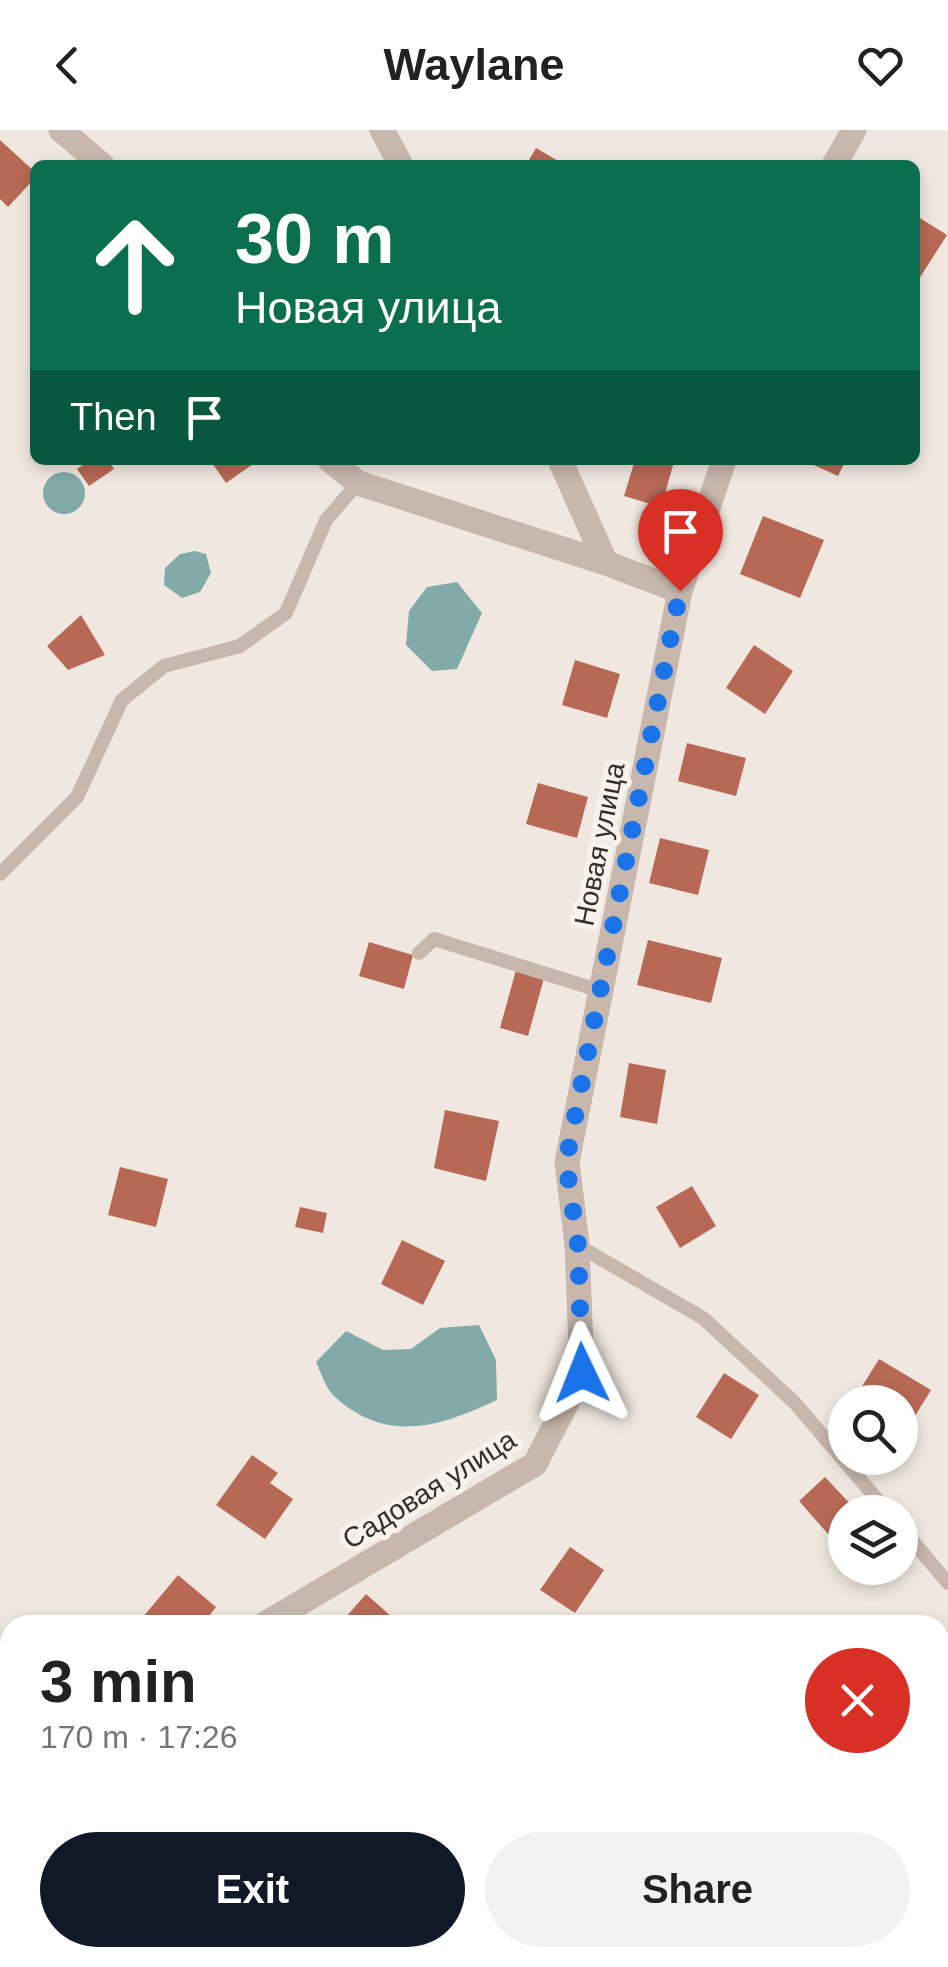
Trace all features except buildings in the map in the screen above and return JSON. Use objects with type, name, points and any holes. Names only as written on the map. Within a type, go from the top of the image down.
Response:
[{"type":"street","points":[[62,130],[96,160]]},
{"type":"street","points":[[382,130],[398,160]]},
{"type":"street","points":[[837,160],[854,130]]},
{"type":"street","points":[[336,465],[358,483],[606,562],[680,591]]},
{"type":"street","points":[[562,465],[606,562]]},
{"type":"street","name":"Новая улица","points":[[578,1245],[566,1162],[680,591],[722,465]]},
{"type":"street","name":"Садовая улица","points":[[280,1615],[535,1464],[582,1373],[578,1245]]},
{"type":"lane","points":[[0,874],[77,798],[122,700],[164,666],[240,646],[286,613],[326,520],[358,483]]},
{"type":"lane","points":[[419,953],[434,939],[601,991]]},
{"type":"lane","points":[[578,1245],[704,1318],[794,1402],[873,1495]]},
{"type":"lane","points":[[918,1547],[948,1583]]},
{"type":"water","points":[[64,472],[79,478],[85,493],[79,508],[64,514],[49,508],[43,493],[49,478]]},
{"type":"water","points":[[180,554],[206,554],[211,573],[200,592],[182,598],[164,585],[165,568]]},
{"type":"water","points":[[457,582],[482,613],[457,669],[432,671],[406,645],[409,611],[427,587]]},
{"type":"water","points":[[479,1325],[496,1360],[497,1400],[434,1423],[394,1426],[355,1412],[332,1394],[316,1362],[346,1331],[383,1350],[411,1349],[440,1328]]},
{"type":"route","points":[[582,1373],[578,1245],[566,1162],[680,591]]}]
